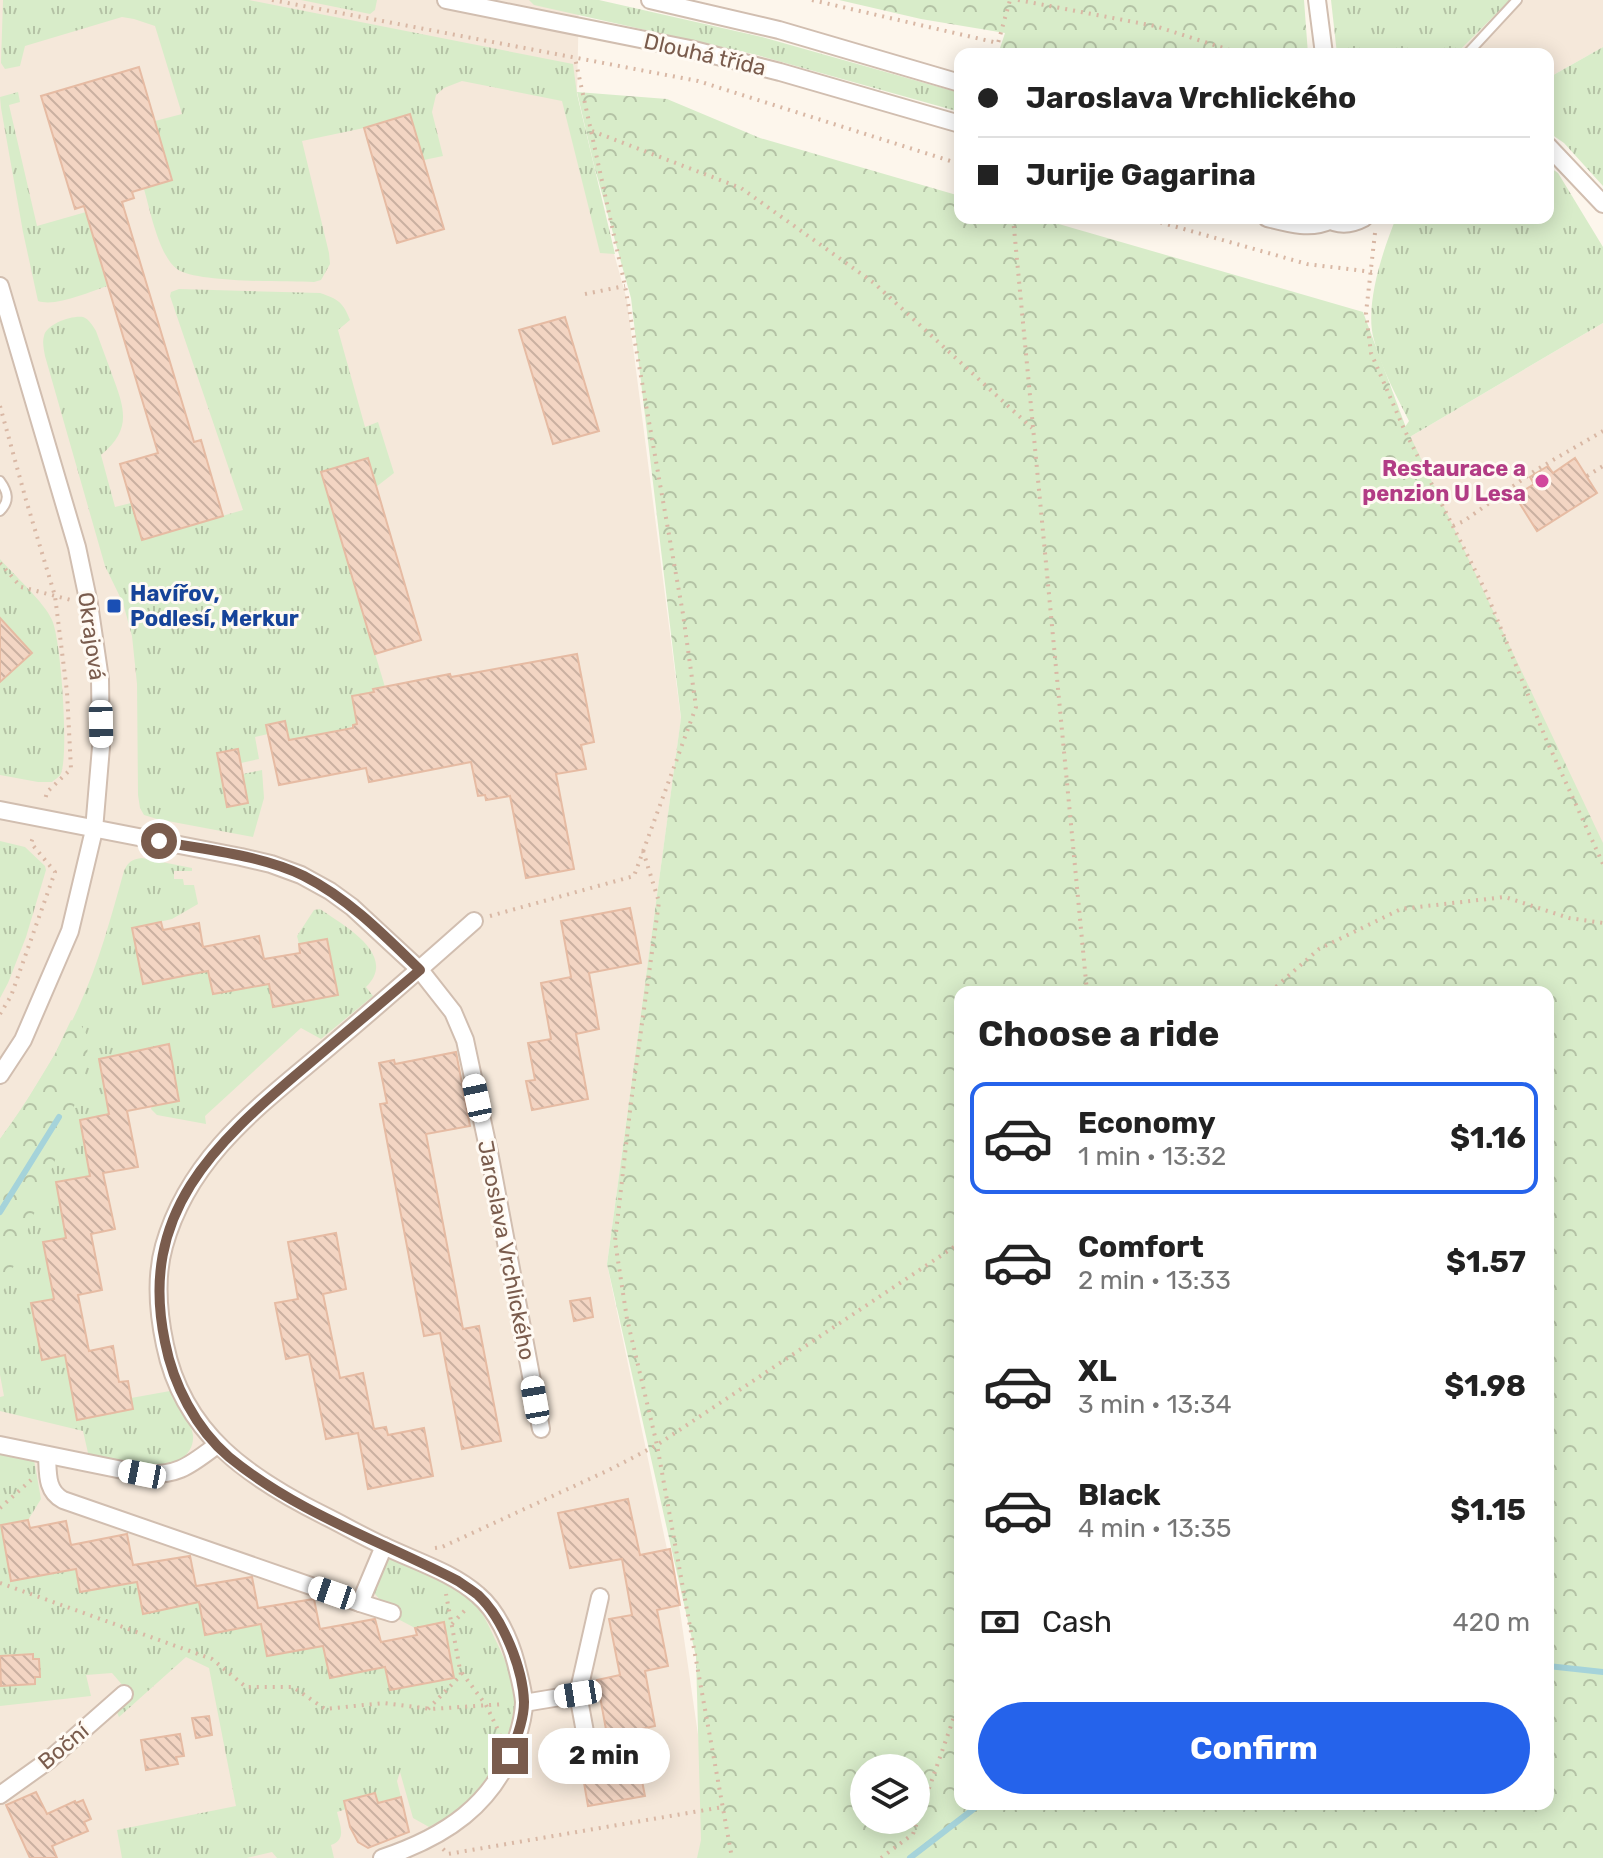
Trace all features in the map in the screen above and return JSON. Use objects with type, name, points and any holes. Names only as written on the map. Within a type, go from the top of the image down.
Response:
[{"type":"street","name":"Dlouhá třída","points":[[446,0],[503,6],[690,49],[793,75],[954,122]]},
{"type":"street","name":"Dlouhá třída","points":[[650,0],[779,30],[954,81]]},
{"type":"street","points":[[1317,0],[1323,48]]},
{"type":"street","points":[[1554,152],[1603,204]]},
{"type":"street","points":[[1300,224],[1321,224]]},
{"type":"street","name":"Okrajová","points":[[0,286],[5,328],[77,547],[100,679],[101,747],[94,830],[70,931],[23,1040],[0,1075]]},
{"type":"street","name":"Jaroslava Vrchlického","points":[[0,810],[241,857],[301,875],[352,907],[420,970],[453,1012],[465,1040],[541,1429]]},
{"type":"street","points":[[382,1858],[430,1838],[463,1817],[495,1784],[510,1756],[523,1717],[524,1703],[514,1655],[491,1610],[478,1595],[442,1573],[269,1487],[217,1445],[182,1394],[172,1372],[163,1335],[158,1280],[163,1248],[178,1207],[208,1159],[246,1118],[474,921]]},
{"type":"street","points":[[0,1445],[156,1475],[178,1472],[217,1445]]},
{"type":"street","points":[[45,1455],[52,1491],[63,1500],[392,1613]]},
{"type":"street","points":[[360,1603],[384,1546]]},
{"type":"street","points":[[585,1732],[578,1694],[600,1597]]},
{"type":"street","name":"Boční","points":[[0,1795],[49,1760],[124,1694]]},
{"type":"street","points":[[524,1703],[578,1694]]},
{"type":"lane","points":[[1473,48],[1517,0]]},
{"type":"lane","points":[[0,481],[7,500],[0,511]]},
{"type":"path","points":[[272,0],[698,81],[954,162]]},
{"type":"path","points":[[812,0],[998,43],[1010,0]]},
{"type":"path","points":[[1018,0],[1155,26],[1223,48]]},
{"type":"path","points":[[474,921],[634,876],[696,707],[683,614],[625,286],[575,58]]},
{"type":"path","points":[[592,131],[741,188],[874,283],[1032,428]]},
{"type":"path","points":[[1014,224],[1086,986]]},
{"type":"path","points":[[1166,224],[1307,264],[1372,272]]},
{"type":"path","points":[[1375,231],[1366,313],[1371,353],[1404,429],[1486,592],[1546,739],[1603,864]]},
{"type":"path","points":[[585,294],[625,286]]},
{"type":"path","points":[[0,406],[55,596],[67,692],[71,769],[47,792],[38,818],[31,843],[55,872],[11,996],[0,1014]]},
{"type":"path","points":[[1453,526],[1603,431]]},
{"type":"path","points":[[1587,476],[1603,466]]},
{"type":"path","points":[[0,563],[21,587],[89,604]]},
{"type":"path","points":[[643,851],[659,902],[615,1241],[627,1319],[657,1445],[732,1858]]},
{"type":"path","points":[[1277,986],[1319,949],[1401,909],[1505,897],[1569,918],[1603,923]]},
{"type":"path","points":[[426,1548],[442,1547],[657,1445],[954,1247]]},
{"type":"path","points":[[0,1508],[37,1474],[45,1455]]},
{"type":"path","points":[[442,1573],[461,1672],[486,1705],[510,1756]]},
{"type":"path","points":[[0,1583],[212,1659],[246,1687],[293,1687],[325,1709],[384,1703],[428,1709],[524,1703]]},
{"type":"path","points":[[428,1709],[461,1672]]},
{"type":"path","points":[[881,1858],[913,1834],[954,1717]]},
{"type":"path","points":[[430,1838],[448,1854],[723,1807]]},
{"type":"shaded area","points":[[0,0],[579,0],[577,94],[590,168],[627,300],[681,719],[607,1264],[680,1611],[716,1858],[0,1858]]},
{"type":"shaded area","points":[[1510,0],[1603,0],[1603,47],[1554,75],[1554,48],[1462,48]]},
{"type":"shaded area","points":[[1603,323],[1603,875],[1391,448]]},
{"type":"green space","points":[[3,0],[249,0],[573,64],[577,94],[615,254],[600,253],[562,101],[462,81],[436,95],[432,112],[443,156],[424,160],[410,115],[302,141],[329,253],[330,264],[321,280],[242,280],[187,274],[177,269],[165,254],[144,189],[172,180],[155,121],[182,114],[155,26],[122,17],[25,46],[20,66],[5,69],[1,63]]},
{"type":"green space","points":[[301,0],[377,0],[375,10],[370,14]]},
{"type":"green space","points":[[529,0],[599,0],[762,37],[954,91],[954,110],[757,55],[534,5]]},
{"type":"green space","points":[[839,0],[1304,0],[1308,48],[1000,48],[1005,33],[921,19]]},
{"type":"green space","points":[[1331,0],[1510,0],[1462,48],[1336,48]]},
{"type":"green space","points":[[1603,47],[1603,186],[1554,136],[1554,75]]},
{"type":"green space","points":[[18,92],[20,102],[9,105],[37,226],[86,212],[107,286],[63,300],[38,301],[1,108],[0,97]]},
{"type":"green space","points":[[577,92],[667,99],[760,138],[954,194],[954,224],[1059,224],[1363,312],[1405,425],[1603,843],[1603,1858],[697,1858],[701,1840],[696,1657],[607,1264],[681,718],[631,298]]},
{"type":"green space","points":[[1554,170],[1603,247],[1603,323],[1391,448],[1409,421],[1389,381],[1374,340],[1371,311],[1381,262],[1394,224],[1554,224]]},
{"type":"green space","points":[[179,289],[320,293],[339,302],[350,320],[338,330],[365,427],[378,422],[394,473],[376,487],[367,458],[321,472],[385,687],[352,696],[357,724],[343,730],[289,740],[284,721],[267,725],[268,734],[255,737],[259,759],[241,763],[237,749],[217,753],[227,807],[248,803],[243,774],[262,770],[264,798],[253,837],[157,819],[144,815],[140,808],[137,684],[132,636],[123,603],[105,566],[44,349],[46,332],[66,319],[83,317],[96,331],[123,411],[117,438],[101,455],[115,507],[131,503],[142,539],[243,510],[170,296],[171,292]]},
{"type":"green space","points":[[0,559],[43,605],[55,631],[61,672],[64,744],[61,773],[52,782],[0,775]]},
{"type":"green space","points":[[0,841],[25,847],[46,870],[26,937],[0,998]]},
{"type":"green space","points":[[142,858],[192,868],[192,871],[174,871],[174,879],[183,879],[184,885],[194,885],[198,904],[172,919],[133,928],[144,984],[208,971],[213,994],[269,984],[274,1007],[337,995],[327,939],[299,944],[297,936],[314,910],[320,909],[364,942],[376,964],[374,975],[366,987],[373,996],[321,1039],[301,1028],[205,1116],[206,1124],[157,1115],[151,1109],[169,1044],[99,1059],[109,1114],[80,1120],[90,1176],[56,1183],[66,1238],[54,1299],[31,1304],[42,1359],[65,1355],[78,1420],[133,1409],[131,1398],[170,1391],[190,1424],[193,1442],[181,1459],[155,1469],[88,1453],[83,1431],[0,1411],[0,1397],[4,1396],[0,1375],[0,1139],[43,1075],[71,1024],[99,957],[124,871],[131,862]]},
{"type":"green space","points":[[71,1020],[81,1025],[88,1037],[87,1062],[68,1127],[0,1295],[0,1139],[55,1054]]},
{"type":"green space","points":[[0,1452],[34,1460],[41,1499],[28,1520],[1,1525],[12,1581],[76,1569],[81,1592],[137,1582],[143,1614],[199,1602],[205,1635],[261,1624],[268,1656],[323,1646],[330,1678],[385,1667],[391,1690],[454,1677],[444,1622],[415,1628],[396,1618],[375,1594],[375,1588],[383,1565],[394,1559],[414,1565],[458,1590],[472,1601],[486,1621],[506,1662],[513,1688],[514,1710],[506,1741],[482,1786],[457,1811],[429,1827],[413,1818],[400,1772],[397,1781],[401,1797],[378,1802],[375,1793],[344,1801],[346,1809],[337,1812],[341,1836],[331,1845],[334,1858],[277,1858],[272,1852],[247,1858],[122,1858],[117,1830],[236,1806],[209,1668],[186,1657],[119,1717],[116,1710],[130,1694],[112,1673],[86,1675],[91,1696],[0,1706]]},
{"type":"building","points":[[139,67],[172,180],[132,192],[134,198],[122,202],[194,442],[201,440],[223,516],[142,540],[120,464],[158,453],[84,206],[75,209],[41,96]]},
{"type":"building","points":[[410,114],[444,229],[397,243],[364,128]]},
{"type":"building","points":[[565,317],[599,431],[553,444],[519,330]]},
{"type":"building","points":[[368,458],[421,640],[375,654],[321,472]]},
{"type":"building","points":[[1575,458],[1597,493],[1537,531],[1515,496],[1534,484],[1530,477],[1548,466],[1553,473]]},
{"type":"building","points":[[0,618],[32,653],[0,682]]},
{"type":"building","points":[[577,654],[594,742],[581,745],[586,769],[556,774],[574,869],[526,878],[510,796],[486,800],[485,795],[478,796],[471,762],[369,782],[366,768],[279,785],[266,725],[285,721],[289,740],[353,728],[357,724],[352,696],[374,692],[373,689]]},
{"type":"building","points":[[238,749],[248,803],[227,807],[217,753]]},
{"type":"building","points":[[630,908],[641,963],[589,973],[599,1029],[576,1034],[588,1099],[532,1110],[526,1081],[535,1080],[528,1043],[551,1039],[541,983],[571,977],[561,921]]},
{"type":"building","points":[[161,922],[163,930],[199,923],[203,947],[259,936],[264,959],[300,953],[299,944],[327,939],[338,995],[273,1007],[269,984],[213,994],[208,971],[143,984],[132,928]]},
{"type":"building","points":[[169,1044],[179,1101],[127,1111],[138,1167],[103,1173],[115,1229],[91,1234],[102,1290],[78,1295],[89,1351],[113,1346],[119,1382],[128,1381],[133,1409],[77,1420],[65,1355],[42,1360],[31,1303],[54,1299],[43,1242],[66,1238],[56,1182],[90,1176],[80,1120],[109,1114],[99,1059]]},
{"type":"building","points":[[456,1052],[470,1126],[426,1134],[463,1329],[479,1326],[501,1441],[462,1449],[440,1333],[424,1336],[380,1104],[387,1103],[379,1063],[394,1060],[395,1064]]},
{"type":"building","points":[[336,1233],[346,1289],[323,1294],[340,1378],[363,1373],[374,1429],[386,1427],[388,1435],[424,1428],[433,1476],[368,1489],[358,1433],[326,1439],[309,1354],[286,1359],[275,1303],[298,1299],[288,1242]]},
{"type":"building","points":[[590,1298],[593,1317],[574,1321],[570,1301]]},
{"type":"building","points":[[628,1499],[640,1555],[670,1549],[680,1605],[657,1610],[668,1666],[645,1671],[655,1726],[632,1731],[645,1796],[588,1806],[583,1777],[591,1776],[584,1743],[607,1735],[597,1680],[620,1675],[609,1619],[632,1615],[622,1559],[570,1568],[558,1513]]},
{"type":"building","points":[[28,1520],[30,1528],[66,1521],[71,1545],[127,1534],[133,1565],[190,1556],[196,1586],[252,1577],[258,1608],[314,1599],[320,1629],[375,1619],[381,1642],[417,1635],[415,1628],[444,1622],[454,1678],[390,1690],[385,1667],[330,1678],[323,1646],[267,1656],[261,1624],[205,1635],[199,1602],[143,1614],[137,1582],[80,1592],[76,1569],[11,1581],[1,1525]]},
{"type":"building","points":[[33,1654],[33,1659],[39,1659],[40,1677],[35,1677],[35,1684],[1,1686],[0,1656]]},
{"type":"building","points":[[209,1716],[212,1735],[196,1738],[192,1718]]},
{"type":"building","points":[[180,1734],[184,1756],[176,1757],[178,1764],[146,1770],[141,1740]]},
{"type":"building","points":[[36,1792],[47,1814],[83,1800],[91,1819],[84,1822],[88,1831],[52,1846],[57,1858],[30,1858],[6,1805]]},
{"type":"building","points":[[375,1793],[378,1803],[401,1797],[409,1832],[368,1848],[358,1842],[350,1827],[344,1801]]},
{"type":"waterway","points":[[0,1212],[59,1117]]},
{"type":"waterway","points":[[1554,1667],[1603,1672]]},
{"type":"waterway","points":[[910,1858],[972,1810]]},
{"type":"place","name":"Restaurace a penzion U Lesa","points":[[1542,481]]},
{"type":"place","name":"Havířov, Podlesí, Merkur","points":[[114,606]]},
{"type":"route","points":[[159,841],[271,864],[301,875],[352,907],[420,970],[246,1118],[208,1159],[178,1207],[163,1248],[158,1280],[159,1307],[172,1372],[182,1394],[227,1455],[269,1487],[300,1504],[458,1581],[478,1595],[491,1610],[514,1655],[524,1703],[523,1717],[510,1756]]}]
